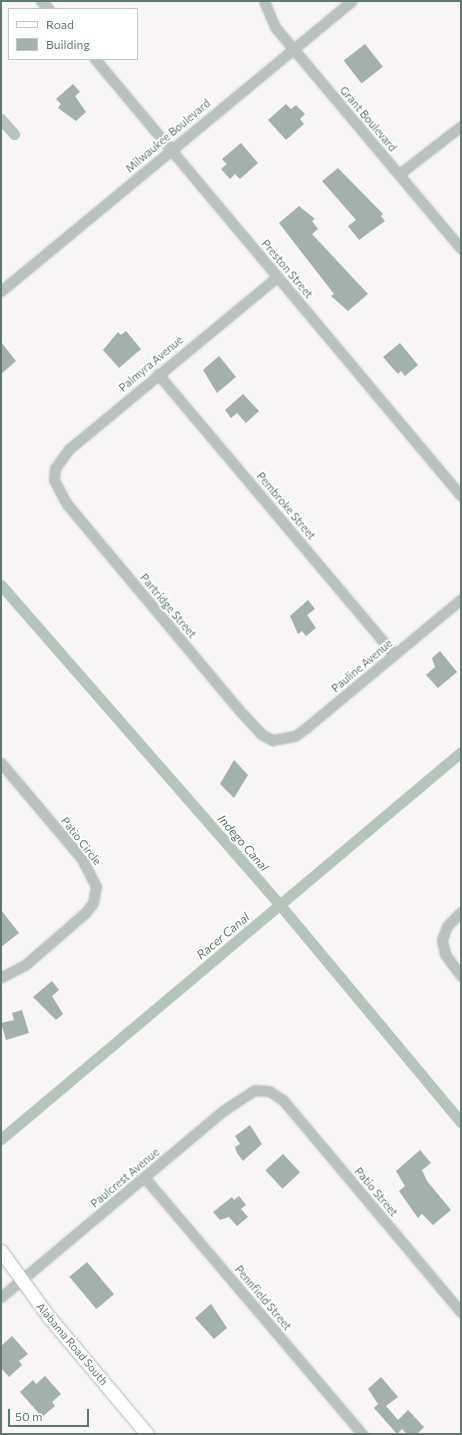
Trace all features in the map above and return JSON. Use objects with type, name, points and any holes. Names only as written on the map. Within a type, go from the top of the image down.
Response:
[{"type":"street","name":"Grant Boulevard","points":[[264,1],[275,27],[461,249]]},
{"type":"street","name":"Milwaukee Boulevard","points":[[2,289],[170,148],[351,1]]},
{"type":"street","name":"Preston Street","points":[[96,60],[461,496]]},
{"type":"street","points":[[399,174],[461,126]]},
{"type":"street","name":"Palmyra Avenue","points":[[54,480],[56,468],[69,449],[277,277]]},
{"type":"street","name":"Pembroke Street","points":[[158,374],[394,654]]},
{"type":"street","name":"Partridge Street","points":[[54,480],[70,508],[261,734],[272,740]]},
{"type":"street","name":"Pauline Avenue","points":[[272,740],[295,736],[461,599]]},
{"type":"street","name":"Patio Circle","points":[[1,763],[82,859],[96,886],[93,903],[85,913],[25,964],[1,977]]},
{"type":"street","points":[[461,912],[447,926],[442,940],[445,954],[461,976]]},
{"type":"street","name":"Paulcrest Avenue","points":[[1,1297],[145,1178],[242,1095],[255,1090],[270,1091]]},
{"type":"street","name":"Patio Street","points":[[270,1091],[283,1100],[461,1312]]},
{"type":"street","name":"Pennfield Street","points":[[145,1178],[362,1434]]},
{"type":"street","name":"Alabama Road South","points":[[1,1251],[21,1280],[147,1434]]},
{"type":"building","points":[[365,44],[383,67],[362,83],[344,61]]},
{"type":"building","points":[[73,84],[80,92],[75,96],[86,112],[76,121],[58,108],[61,104],[56,99]]},
{"type":"building","points":[[286,104],[291,109],[296,105],[305,114],[300,119],[304,124],[286,140],[268,120]]},
{"type":"building","points":[[241,143],[258,163],[240,179],[235,174],[230,179],[221,169],[227,164],[222,159]]},
{"type":"building","points":[[338,168],[383,214],[381,216],[385,221],[359,240],[348,226],[356,220],[322,181]]},
{"type":"building","points":[[299,206],[315,219],[312,221],[318,229],[312,234],[368,294],[348,311],[331,296],[334,294],[279,223]]},
{"type":"building","points":[[126,331],[141,349],[119,368],[103,350],[118,332],[121,335]]},
{"type":"building","points":[[1,342],[16,361],[1,374]]},
{"type":"building","points":[[400,343],[418,365],[405,376],[401,371],[398,374],[383,357]]},
{"type":"building","points":[[219,356],[236,377],[217,393],[203,370]]},
{"type":"building","points":[[243,394],[259,411],[246,423],[237,413],[231,418],[225,410]]},
{"type":"building","points":[[308,600],[315,609],[307,615],[316,628],[306,636],[302,631],[298,634],[290,616]]},
{"type":"building","points":[[440,651],[457,672],[438,688],[426,675],[435,667],[432,658]]},
{"type":"building","points":[[234,760],[248,775],[234,798],[220,784]]},
{"type":"building","points":[[1,910],[19,933],[1,947]]},
{"type":"building","points":[[52,981],[59,990],[52,996],[63,1014],[56,1020],[33,997]]},
{"type":"building","points":[[22,1010],[29,1033],[6,1040],[1,1023],[14,1020],[12,1013]]},
{"type":"building","points":[[250,1125],[262,1144],[243,1161],[237,1153],[235,1147],[240,1144],[235,1136]]},
{"type":"building","points":[[420,1150],[431,1163],[422,1170],[427,1181],[451,1210],[433,1225],[422,1214],[418,1218],[399,1191],[405,1186],[396,1171]]},
{"type":"building","points":[[283,1154],[300,1172],[282,1189],[265,1170]]},
{"type":"building","points":[[239,1196],[246,1205],[241,1209],[248,1217],[237,1226],[229,1217],[220,1220],[213,1212],[232,1197],[234,1200]]},
{"type":"building","points":[[87,1262],[114,1294],[96,1309],[69,1277]]},
{"type":"building","points":[[211,1304],[227,1328],[214,1339],[195,1318]]},
{"type":"building","points":[[12,1336],[28,1354],[19,1361],[22,1365],[9,1377],[1,1368],[1,1346]]},
{"type":"building","points":[[45,1376],[61,1394],[52,1402],[55,1406],[42,1417],[20,1392],[33,1380],[36,1384]]},
{"type":"building","points":[[381,1377],[398,1397],[386,1406],[398,1420],[408,1410],[424,1427],[417,1434],[407,1434],[402,1429],[397,1434],[374,1408],[378,1404],[368,1389]]},
{"type":"waterway","points":[[1,119],[14,134]]},
{"type":"waterway","name":"Indego Canal","points":[[1,585],[280,905],[461,1122]]},
{"type":"waterway","name":"Racer Canal","points":[[1,1139],[461,752]]}]
